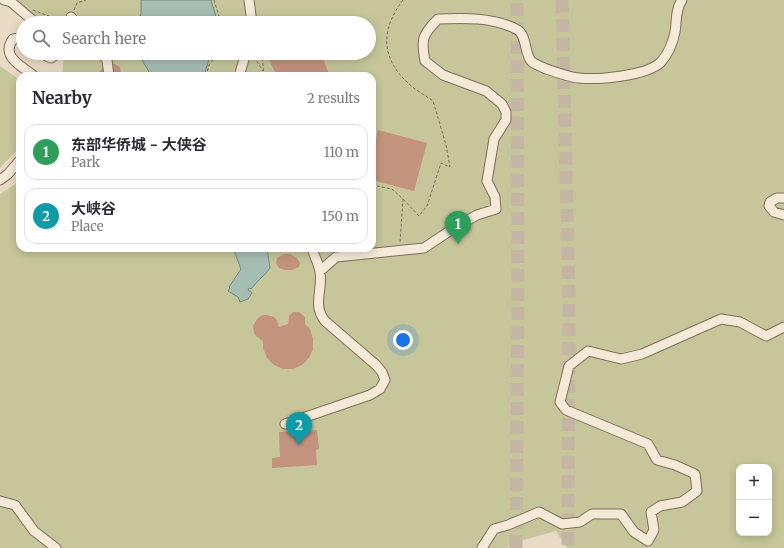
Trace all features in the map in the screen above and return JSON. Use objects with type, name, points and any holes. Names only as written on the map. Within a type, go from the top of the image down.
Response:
[{"type":"street","points":[[4,0],[11,2],[28,16]]},
{"type":"street","points":[[249,0],[251,16]]},
{"type":"street","points":[[320,271],[336,257],[424,248],[471,218],[496,209],[495,197],[487,181],[494,139],[506,120],[506,112],[502,104],[486,91],[443,75],[425,61],[422,45],[427,30],[438,19],[465,18],[501,23],[518,29],[524,38],[527,52],[532,62],[551,71],[578,78],[609,78],[651,69],[660,62],[671,45],[675,32],[677,11],[682,0]]},
{"type":"street","points":[[16,39],[13,39],[8,46],[7,50],[9,57],[29,72]]},
{"type":"street","points":[[107,60],[108,72]]},
{"type":"street","points":[[241,72],[244,60]]},
{"type":"street","points":[[0,180],[8,174],[16,165]]},
{"type":"street","points":[[784,198],[774,199],[770,202],[769,206],[774,212],[784,215]]},
{"type":"street","points":[[285,424],[370,395],[380,389],[385,380],[382,372],[376,365],[325,321],[320,313],[318,300],[320,271],[313,252]]},
{"type":"street","points":[[482,548],[494,529],[508,525],[539,512],[562,524],[580,522],[592,514],[621,514],[634,532],[648,541],[654,530],[651,512],[660,506],[682,502],[697,491],[695,474],[675,465],[657,460],[648,444],[566,410],[560,402],[569,366],[588,351],[621,359],[642,354],[721,319],[740,322],[766,336],[784,327]]},
{"type":"street","points":[[0,501],[15,506],[34,531],[56,548]]},
{"type":"path","points":[[75,16],[77,3],[86,0]]},
{"type":"path","points":[[214,0],[219,16]]},
{"type":"path","points":[[376,186],[392,189],[418,216],[427,206],[441,163],[450,167],[434,100],[409,84],[397,71],[389,55],[386,40],[390,21],[403,0]]},
{"type":"path","points":[[29,7],[34,11],[48,16]]},
{"type":"path","points":[[207,72],[209,65],[213,60]]},
{"type":"path","points":[[256,60],[263,72]]},
{"type":"path","points":[[262,60],[263,72]]},
{"type":"path","points":[[399,251],[403,199]]},
{"type":"green space","points":[[17,0],[784,0],[784,548],[567,548],[556,531],[512,543],[507,548],[0,548],[0,194],[16,184],[16,252],[376,252],[376,72],[62,72],[63,60],[376,60],[376,16],[35,16]]},
{"type":"green space","points":[[0,66],[16,77],[16,151],[0,168]]},
{"type":"shaded area","points":[[141,0],[211,0],[216,16],[140,16]]},
{"type":"shaded area","points":[[142,60],[209,60],[205,72],[149,72]]},
{"type":"shaded area","points":[[235,252],[268,252],[270,268],[251,289],[249,288],[248,290],[252,293],[248,299],[240,302],[238,297],[228,291],[241,269]]},
{"type":"building","points":[[269,60],[323,60],[328,72],[275,72]]},
{"type":"building","points":[[109,64],[115,64],[120,67],[121,72],[100,72]]},
{"type":"building","points":[[378,130],[427,143],[414,191],[376,181],[376,138]]},
{"type":"building","points":[[284,254],[290,254],[297,258],[300,263],[299,267],[292,270],[279,268],[276,263],[277,258]]},
{"type":"building","points":[[293,312],[299,312],[305,317],[305,324],[310,329],[313,339],[313,349],[309,358],[302,365],[293,369],[283,369],[274,365],[267,358],[263,348],[263,341],[254,333],[253,326],[257,319],[263,315],[274,317],[277,320],[279,327],[288,324],[289,316]]},
{"type":"building","points":[[317,430],[319,449],[316,450],[317,465],[272,468],[272,458],[280,457],[279,432]]},
{"type":"tunnel","points":[[516,548],[518,288],[517,0]]},
{"type":"tunnel","points":[[562,0],[569,300],[568,548]]},
{"type":"place","name":"东部华侨城 - 大侠谷","points":[[458,244]]},
{"type":"place","name":"大峡谷","points":[[299,445]]}]
